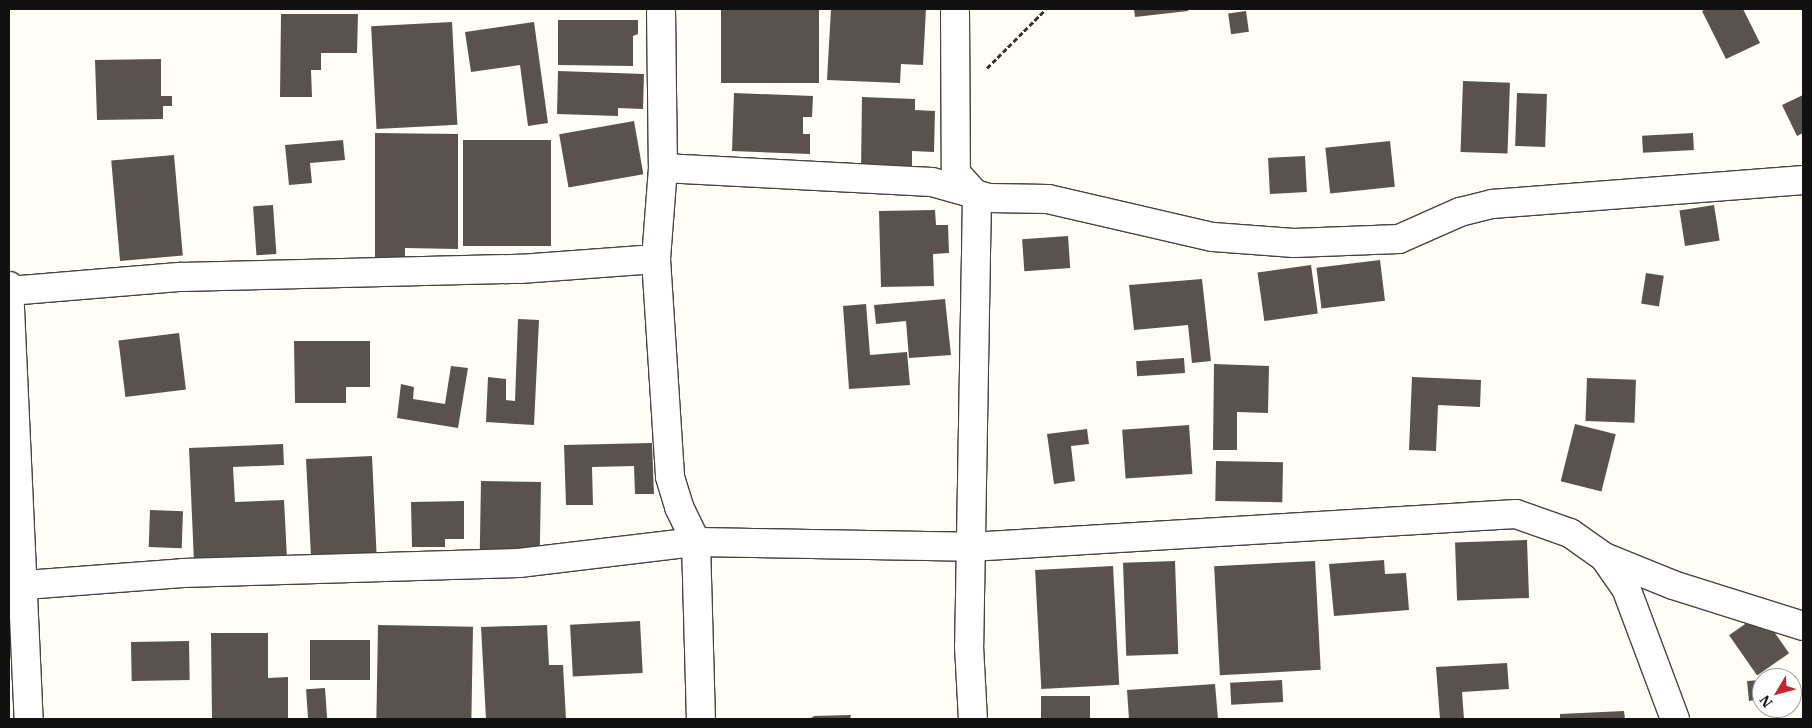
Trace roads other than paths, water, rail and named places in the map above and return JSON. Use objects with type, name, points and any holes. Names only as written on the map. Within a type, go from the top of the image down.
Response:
[{"type":"street","points":[[661,9],[663,168],[656,259],[670,477],[679,507],[696,542],[700,719]]},
{"type":"street","points":[[955,9],[956,172],[976,196],[975,440],[970,547],[969,646],[973,719]]},
{"type":"street","points":[[663,168],[932,182],[976,196],[1048,199],[1213,238],[1294,243],[1399,239],[1460,212],[1493,204],[1803,180]]},
{"type":"street","points":[[9,291],[182,278],[520,270],[656,259]]},
{"type":"street","points":[[9,286],[12,493],[25,585],[29,719]]},
{"type":"street","points":[[25,585],[183,573],[518,563],[696,542],[970,547],[1516,514],[1570,532],[1604,557],[1673,585],[1803,626]]},
{"type":"street","points":[[1604,557],[1626,588],[1675,719]]}]
